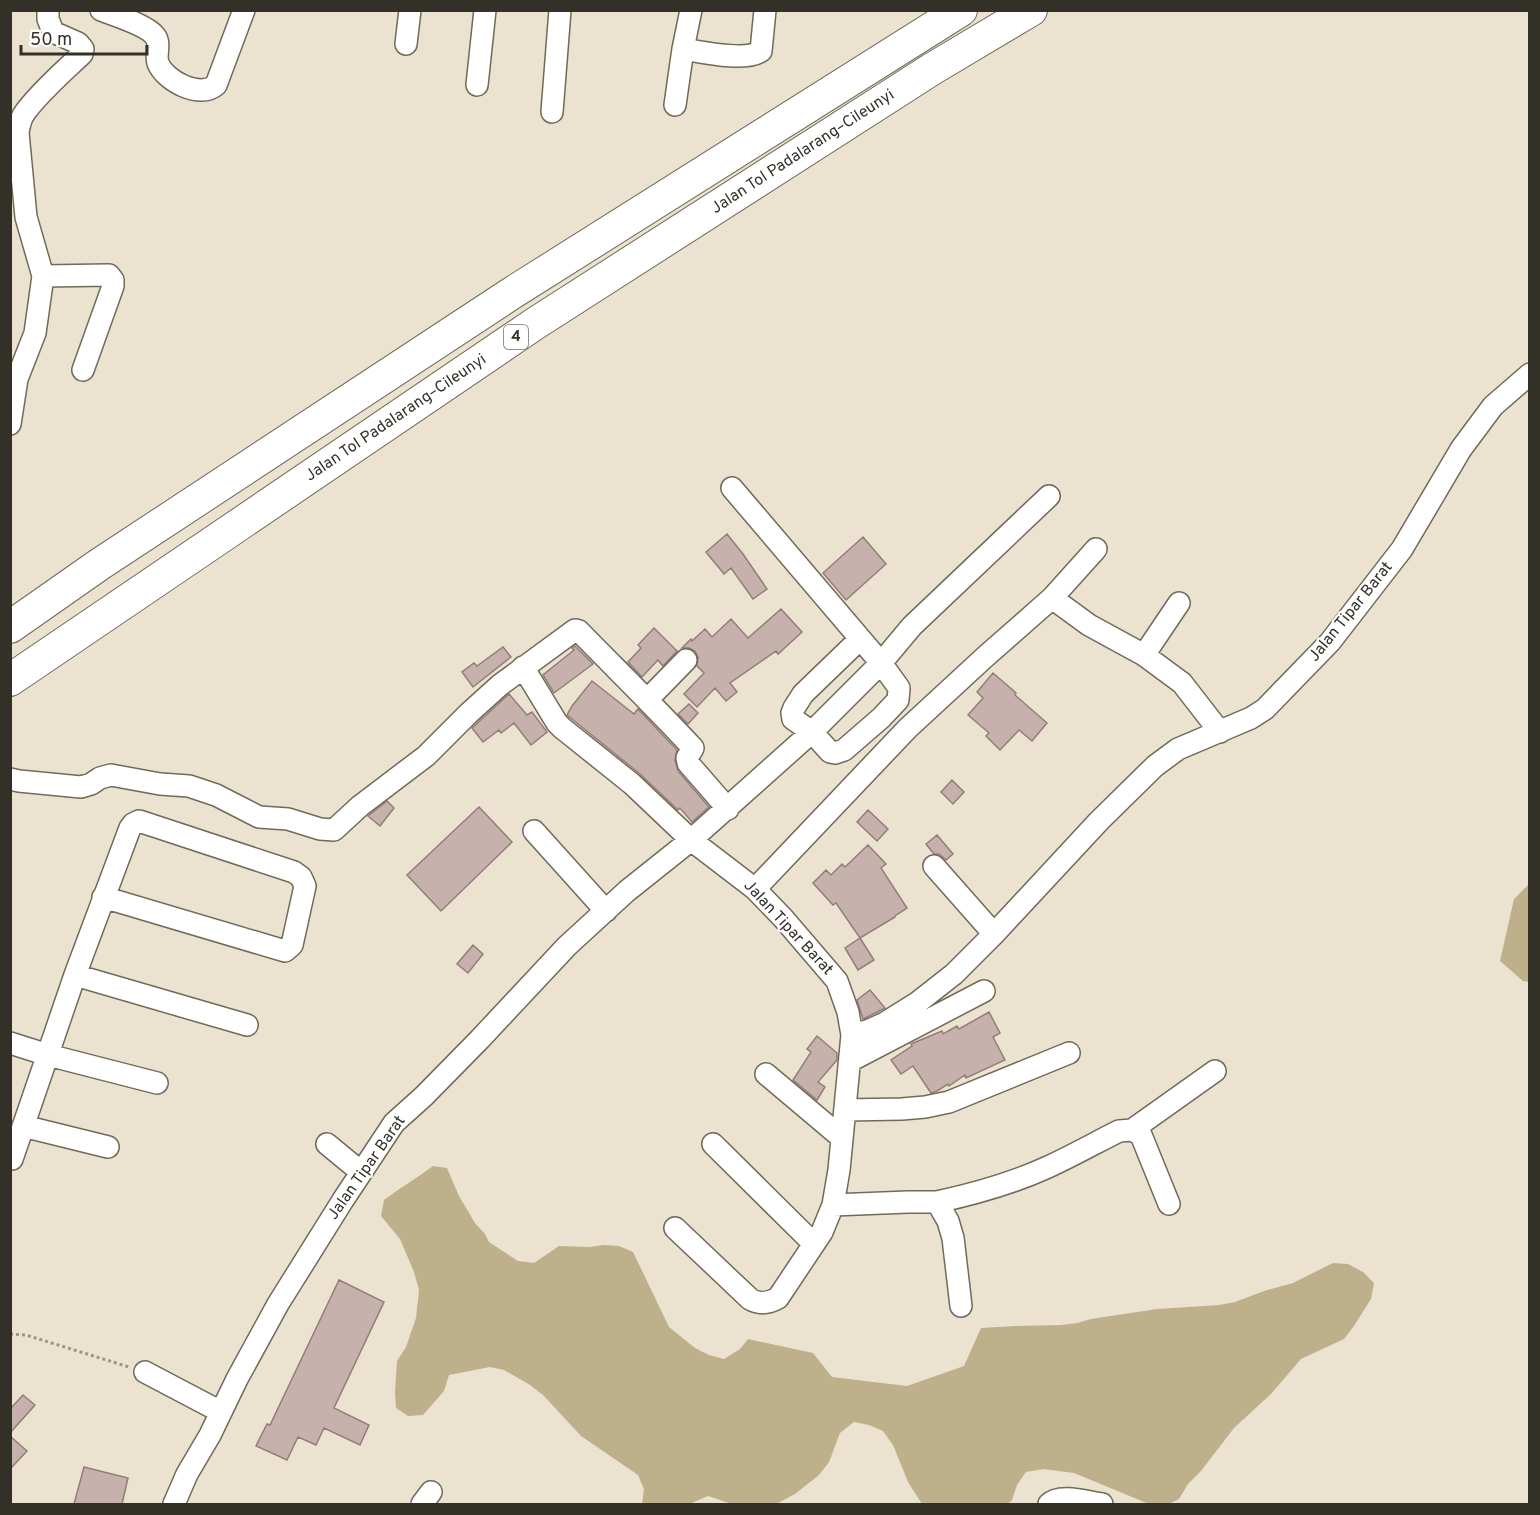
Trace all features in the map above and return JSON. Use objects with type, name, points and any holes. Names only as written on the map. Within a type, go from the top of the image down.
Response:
[{"type":"highway","name":"Jalan Tol Padalarang–Cileunyi","points":[[10,627],[100,564],[512,293],[961,10]]},
{"type":"highway","name":"Jalan Tol Padalarang–Cileunyi","points":[[10,680],[536,324],[933,69],[1031,10]]},
{"type":"street","points":[[10,424],[17,379],[35,333],[43,276],[26,217],[18,132],[25,111],[82,54],[83,49],[78,43],[53,32],[48,19],[48,10]]},
{"type":"street","points":[[101,10],[131,21],[155,35],[158,42],[158,62],[170,79],[204,90],[216,85],[244,10]]},
{"type":"street","points":[[406,44],[410,10]]},
{"type":"street","points":[[477,85],[485,10]]},
{"type":"street","points":[[552,112],[560,10]]},
{"type":"street","points":[[675,105],[691,10]]},
{"type":"street","points":[[683,49],[730,55],[755,55],[761,51],[765,10]]},
{"type":"street","points":[[43,276],[109,275],[113,280],[113,286],[83,370]]},
{"type":"street","name":"Jalan Tipar Barat","points":[[175,1504],[187,1474],[210,1435],[278,1304],[394,1124],[472,1047],[567,946],[627,891],[691,840],[755,889],[837,981],[848,1011],[852,1035],[885,1023],[917,1003],[954,974],[1099,820],[1155,766],[1178,749],[1251,718],[1265,709],[1330,642],[1402,549],[1461,449],[1493,406],[1530,374]]},
{"type":"street","points":[[732,488],[881,663],[899,688],[895,704],[844,750],[830,753],[812,732],[793,719],[794,708],[803,694],[860,639]]},
{"type":"street","points":[[524,668],[557,723],[632,784],[691,840],[812,732],[881,663],[912,626],[1049,496]]},
{"type":"street","points":[[755,889],[908,728],[1052,598],[1096,549]]},
{"type":"street","points":[[1052,598],[1089,625],[1144,655],[1182,683],[1220,732]]},
{"type":"street","points":[[1144,655],[1179,603]]},
{"type":"street","points":[[10,779],[81,787],[111,775],[160,784],[189,786],[216,795],[258,817],[288,819],[320,829],[334,830],[360,806],[426,756],[500,685],[575,630],[579,631],[673,725],[693,748],[687,758],[688,763],[728,809]]},
{"type":"street","points":[[647,700],[686,660]]},
{"type":"street","points":[[12,1159],[75,975],[104,897],[130,828],[133,824],[139,821],[294,872],[301,877],[305,886],[292,945],[285,951],[104,897]]},
{"type":"street","points":[[534,831],[606,911]]},
{"type":"street","points":[[934,866],[994,934]]},
{"type":"street","points":[[75,975],[247,1025]]},
{"type":"street","points":[[850,1060],[984,991]]},
{"type":"street","points":[[675,1228],[750,1299],[756,1302],[772,1301],[778,1298],[822,1232],[833,1205],[852,1035]]},
{"type":"street","points":[[10,1043],[158,1083]]},
{"type":"street","points":[[845,1110],[902,1110],[949,1102],[1069,1053]]},
{"type":"street","points":[[833,1205],[937,1202],[967,1196],[1013,1180],[1047,1167],[1119,1131],[1132,1130],[1215,1071]]},
{"type":"street","points":[[766,1074],[842,1138]]},
{"type":"street","points":[[23,1126],[108,1147]]},
{"type":"street","points":[[1132,1130],[1141,1135],[1169,1204]]},
{"type":"street","points":[[327,1144],[362,1172]]},
{"type":"street","points":[[712,1144],[814,1244]]},
{"type":"street","points":[[937,1202],[948,1221],[953,1238],[961,1306]]},
{"type":"street","points":[[145,1372],[221,1412]]},
{"type":"street","points":[[1049,1504],[1053,1500],[1062,1498],[1102,1504]]},
{"type":"path","points":[[10,1334],[26,1335],[145,1372]]},
{"type":"shaded area","points":[[1529,884],[1529,982],[1523,981],[1500,961],[1514,899]]},
{"type":"shaded area","points":[[433,1166],[447,1168],[459,1196],[489,1242],[518,1261],[534,1263],[559,1246],[619,1246],[633,1252],[669,1327],[695,1348],[724,1359],[740,1349],[748,1339],[813,1353],[832,1377],[907,1386],[964,1366],[981,1328],[1061,1325],[1157,1309],[1219,1305],[1293,1283],[1333,1263],[1348,1264],[1363,1272],[1374,1283],[1371,1299],[1344,1339],[1301,1359],[1271,1394],[1234,1428],[1188,1484],[1179,1499],[1169,1504],[1149,1504],[1074,1473],[1043,1469],[1026,1472],[1008,1504],[922,1504],[908,1482],[893,1445],[883,1431],[854,1422],[840,1433],[829,1462],[819,1475],[795,1494],[776,1504],[732,1504],[708,1496],[692,1504],[642,1504],[644,1489],[638,1475],[581,1436],[543,1395],[504,1370],[490,1367],[449,1375],[444,1391],[423,1415],[408,1416],[396,1408],[397,1361],[406,1347],[416,1318],[419,1290],[400,1239],[381,1216],[384,1200]]},
{"type":"building","points":[[727,534],[767,589],[753,599],[731,568],[724,574],[706,552]]},
{"type":"building","points":[[863,537],[886,564],[846,600],[823,573]]},
{"type":"building","points":[[781,609],[802,632],[778,654],[776,651],[730,683],[737,692],[726,701],[715,688],[697,707],[684,694],[704,673],[697,666],[698,657],[695,651],[682,648],[705,629],[712,637],[731,619],[748,638]]},
{"type":"building","points":[[654,628],[677,651],[663,666],[658,660],[642,677],[628,662],[641,648],[638,645]]},
{"type":"building","points":[[575,646],[593,664],[554,693],[543,675],[574,650],[572,648]]},
{"type":"building","points":[[503,647],[511,657],[473,687],[462,672],[474,663],[477,666]]},
{"type":"building","points":[[993,673],[1047,723],[1032,741],[1019,730],[1000,750],[986,736],[989,733],[968,715],[983,698],[977,692]]},
{"type":"building","points":[[592,681],[634,714],[638,709],[677,750],[675,760],[678,771],[709,807],[692,822],[680,808],[678,810],[640,774],[567,715]]},
{"type":"building","points":[[509,694],[527,715],[532,712],[547,732],[531,745],[514,723],[501,733],[499,730],[483,742],[472,728]]},
{"type":"building","points":[[689,704],[698,713],[688,724],[678,714]]},
{"type":"building","points":[[952,780],[964,792],[953,804],[941,792]]},
{"type":"building","points":[[387,801],[394,808],[380,826],[368,816]]},
{"type":"building","points":[[479,807],[512,842],[441,911],[407,875]]},
{"type":"building","points":[[868,810],[888,829],[877,841],[857,822]]},
{"type":"building","points":[[937,835],[953,854],[946,860],[939,854],[934,854],[926,844]]},
{"type":"building","points":[[868,845],[886,864],[881,868],[907,908],[860,938],[836,903],[833,905],[813,883],[826,870],[831,875],[842,864],[845,867]]},
{"type":"building","points":[[860,938],[874,960],[858,970],[845,948]]},
{"type":"building","points":[[473,945],[483,954],[468,973],[457,964]]},
{"type":"building","points":[[870,990],[885,1008],[863,1019],[857,1000]]},
{"type":"building","points":[[989,1012],[1000,1033],[993,1037],[1005,1060],[966,1078],[965,1075],[949,1086],[948,1084],[931,1093],[913,1066],[901,1074],[891,1060],[912,1046],[911,1044],[942,1031],[943,1034],[957,1026],[959,1029]]},
{"type":"building","points":[[817,1036],[837,1053],[837,1060],[818,1082],[825,1087],[817,1100],[793,1080],[811,1052],[807,1049]]},
{"type":"building","points":[[339,1280],[384,1302],[334,1408],[369,1425],[360,1445],[324,1428],[316,1445],[298,1437],[287,1460],[256,1446],[267,1424],[270,1425]]},
{"type":"building","points":[[23,1395],[35,1405],[10,1433],[10,1409]]},
{"type":"building","points":[[10,1436],[27,1451],[10,1469]]},
{"type":"building","points":[[84,1467],[128,1478],[122,1504],[74,1504]]}]
